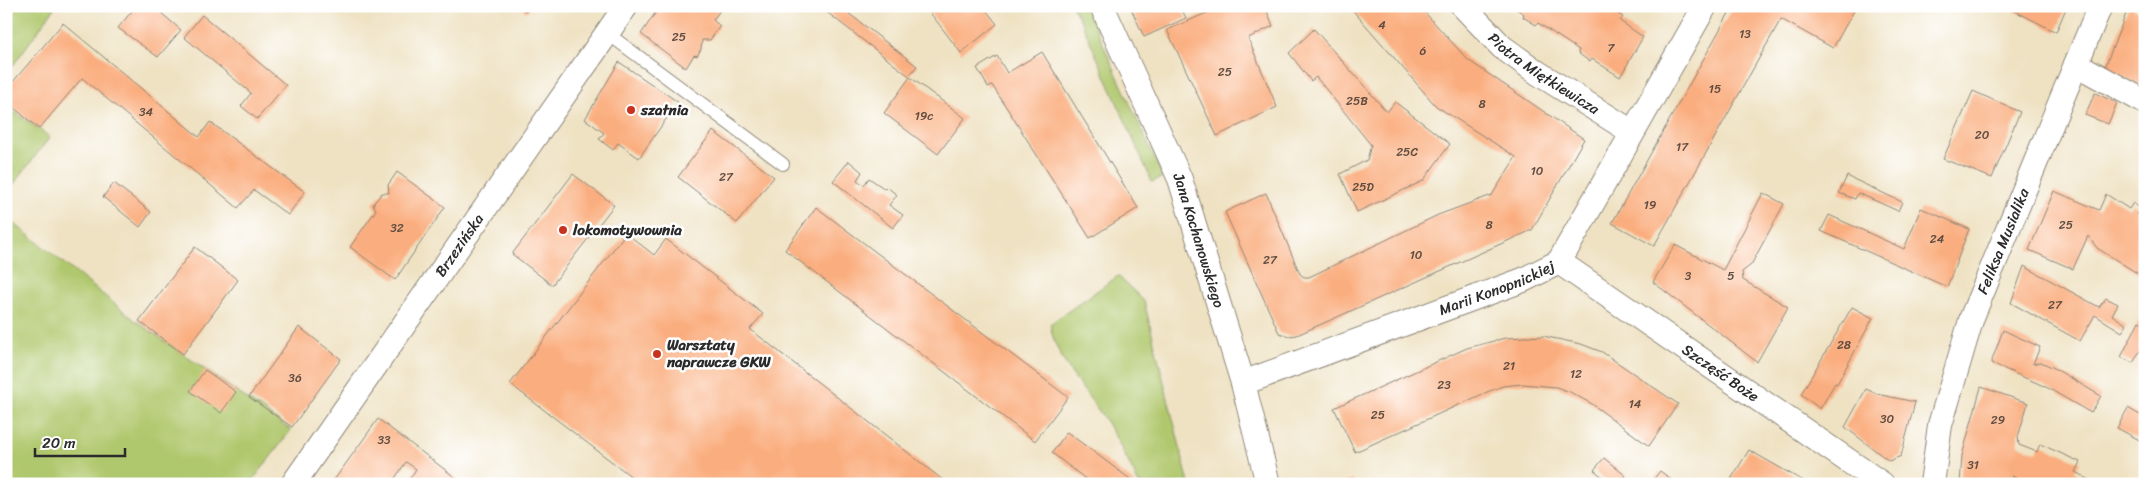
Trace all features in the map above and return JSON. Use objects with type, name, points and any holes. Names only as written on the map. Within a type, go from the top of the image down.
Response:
[{"type":"street","name":"Brzezińska","points":[[293,484],[626,6]]},
{"type":"street","name":"Jana Kochanowskiego","points":[[1102,6],[1180,179],[1242,383],[1268,484]]},
{"type":"street","name":"Piotra Miętkiewicza","points":[[1463,6],[1502,47],[1538,73],[1632,132]]},
{"type":"street","name":"Marii Konopnickiej","points":[[1242,383],[1523,280],[1559,262],[1705,6]]},
{"type":"street","name":"Feliksa Musialika","points":[[1932,484],[1940,425],[1972,316],[2100,6]]},
{"type":"street","points":[[2076,64],[2145,102]]},
{"type":"street","name":"Szczęść Boże","points":[[1559,262],[1882,484]]},
{"type":"lane","points":[[607,33],[783,164]]},
{"type":"green space","points":[[6,6],[56,6],[6,75]]},
{"type":"green space","points":[[1072,6],[1086,6],[1163,177],[1152,182],[1081,21]]},
{"type":"green space","points":[[6,106],[50,137],[6,194]]},
{"type":"green space","points":[[6,217],[136,321],[291,430],[250,484],[6,484]]},
{"type":"green space","points":[[1118,276],[1144,301],[1189,484],[1139,484],[1111,430],[1065,364],[1053,338],[1050,324]]},
{"type":"building","points":[[136,6],[153,6],[181,30],[158,57],[118,28]]},
{"type":"building","points":[[519,6],[531,6],[526,12]]},
{"type":"building","points":[[660,6],[723,6],[713,20],[720,26],[710,40],[702,40],[701,49],[697,56],[694,55],[686,68],[641,34]]},
{"type":"building","points":[[819,6],[839,6],[917,66],[909,76]]},
{"type":"building","points":[[925,6],[983,6],[997,24],[961,53]]},
{"type":"building","points":[[1130,6],[1180,6],[1186,18],[1144,37]]},
{"type":"building","points":[[1223,6],[1265,6],[1273,26],[1248,38],[1277,107],[1217,136],[1167,30]]},
{"type":"building","points":[[1349,6],[1419,6],[1468,60],[1584,139],[1532,230],[1297,335],[1289,336],[1279,333],[1225,212],[1266,193],[1300,274],[1304,277],[1309,277],[1438,215],[1492,195],[1516,157],[1436,106]]},
{"type":"building","points":[[1512,6],[1596,6],[1603,11],[1606,6],[1623,17],[1620,21],[1643,37],[1620,77],[1592,59],[1590,62],[1578,53],[1579,50],[1538,23],[1536,25],[1523,17],[1524,14]]},
{"type":"building","points":[[1733,6],[1856,7],[1833,48],[1781,19],[1654,246],[1612,223]]},
{"type":"building","points":[[2005,6],[2067,6],[2056,32]]},
{"type":"building","points":[[2129,6],[2145,14],[2145,88],[2105,67]]},
{"type":"building","points":[[202,15],[286,85],[257,119],[241,106],[251,93],[184,37]]},
{"type":"building","points":[[63,23],[199,137],[210,122],[305,192],[288,215],[254,190],[238,208],[82,78],[39,129],[6,101],[6,90]]},
{"type":"building","points":[[1314,29],[1387,112],[1395,102],[1450,144],[1423,181],[1357,212],[1340,174],[1367,160],[1371,145],[1316,77],[1311,81],[1289,53]]},
{"type":"building","points":[[1042,52],[1138,208],[1090,238],[992,85],[988,87],[977,68],[997,56],[1007,73]]},
{"type":"building","name":"szatnia","points":[[619,62],[678,102],[639,158],[618,143],[613,150],[599,139],[604,133],[585,119]]},
{"type":"building","points":[[910,77],[965,118],[938,154],[884,113]]},
{"type":"building","points":[[1973,91],[2020,112],[1992,178],[1943,159]]},
{"type":"building","points":[[2095,93],[2117,103],[2108,124],[2085,115]]},
{"type":"building","points":[[713,131],[774,177],[737,223],[678,177]]},
{"type":"building","points":[[849,161],[862,172],[857,180],[864,185],[869,178],[885,189],[887,187],[897,195],[889,205],[903,215],[893,228],[833,181]]},
{"type":"building","points":[[397,172],[445,207],[395,280],[350,247],[376,210],[373,204],[382,193],[389,193],[388,185]]},
{"type":"building","name":"lokomotywownia","points":[[573,174],[614,205],[552,285],[512,254]]},
{"type":"building","points":[[1847,176],[1902,202],[1898,211],[1858,193],[1855,199],[1839,193]]},
{"type":"building","points":[[114,183],[151,212],[140,227],[103,197]]},
{"type":"building","points":[[2054,191],[2099,210],[2106,194],[2129,209],[2133,203],[2140,208],[2137,214],[2145,219],[2145,278],[2097,248],[2088,236],[2073,269],[2029,250]]},
{"type":"building","points":[[1763,193],[1784,204],[1751,265],[1742,272],[1743,280],[1788,307],[1757,362],[1653,282],[1675,245],[1723,270]]},
{"type":"building","points":[[816,207],[1068,397],[1035,441],[785,250]]},
{"type":"building","points":[[1921,208],[1969,229],[1947,287],[1821,231],[1829,215],[1904,249]]},
{"type":"building","name":"Warsztaty naprawcze GKW","points":[[626,233],[654,255],[666,239],[763,314],[750,329],[948,484],[641,484],[510,384]]},
{"type":"building","points":[[195,247],[238,280],[183,354],[139,321]]},
{"type":"building","points":[[2024,266],[2099,307],[2106,298],[2118,304],[2112,315],[2127,325],[2122,332],[2095,315],[2080,341],[2011,303]]},
{"type":"building","points":[[1852,307],[1873,318],[1837,384],[1835,383],[1820,409],[1801,394]]},
{"type":"building","points":[[2139,321],[2145,324],[2145,342],[2133,363],[2121,357]]},
{"type":"building","points":[[299,327],[341,359],[292,427],[249,397]]},
{"type":"building","points":[[2003,330],[2040,347],[2033,364],[2041,362],[2054,368],[2101,396],[2091,413],[2046,387],[1991,363]]},
{"type":"building","points":[[1543,336],[1581,344],[1602,352],[1678,404],[1649,446],[1592,404],[1556,387],[1522,384],[1503,386],[1355,452],[1334,408],[1467,348],[1505,338]]},
{"type":"building","points":[[205,370],[236,392],[221,413],[190,391]]},
{"type":"building","points":[[1981,387],[2028,403],[2018,437],[2019,445],[2037,452],[2040,444],[2080,462],[2075,472],[2098,484],[2024,484],[2025,482],[2012,476],[2011,484],[1960,484],[1962,456]]},
{"type":"building","points":[[1866,389],[1877,394],[1915,402],[1901,456],[1889,461],[1845,427]]},
{"type":"building","points":[[2128,408],[2145,418],[2145,443],[2117,428]]},
{"type":"building","points":[[378,419],[464,484],[414,484],[409,480],[416,469],[406,462],[391,484],[338,484],[334,480]]},
{"type":"building","points":[[1067,432],[1134,482],[1133,484],[1092,484],[1052,453]]},
{"type":"building","points":[[1749,450],[1798,478],[1810,484],[1728,484]]},
{"type":"building","points":[[1604,458],[1626,476],[1620,484],[1611,484],[1594,470]]},
{"type":"building","points":[[1660,471],[1671,479],[1667,484],[1650,484]]},
{"type":"building","points":[[1353,480],[1354,484],[1342,484],[1342,483]]},
{"type":"place","name":"szatnia","points":[[631,110]]},
{"type":"place","name":"lokomotywownia","points":[[563,230]]},
{"type":"place","name":"Warsztaty naprawcze GKW","points":[[657,354]]}]
